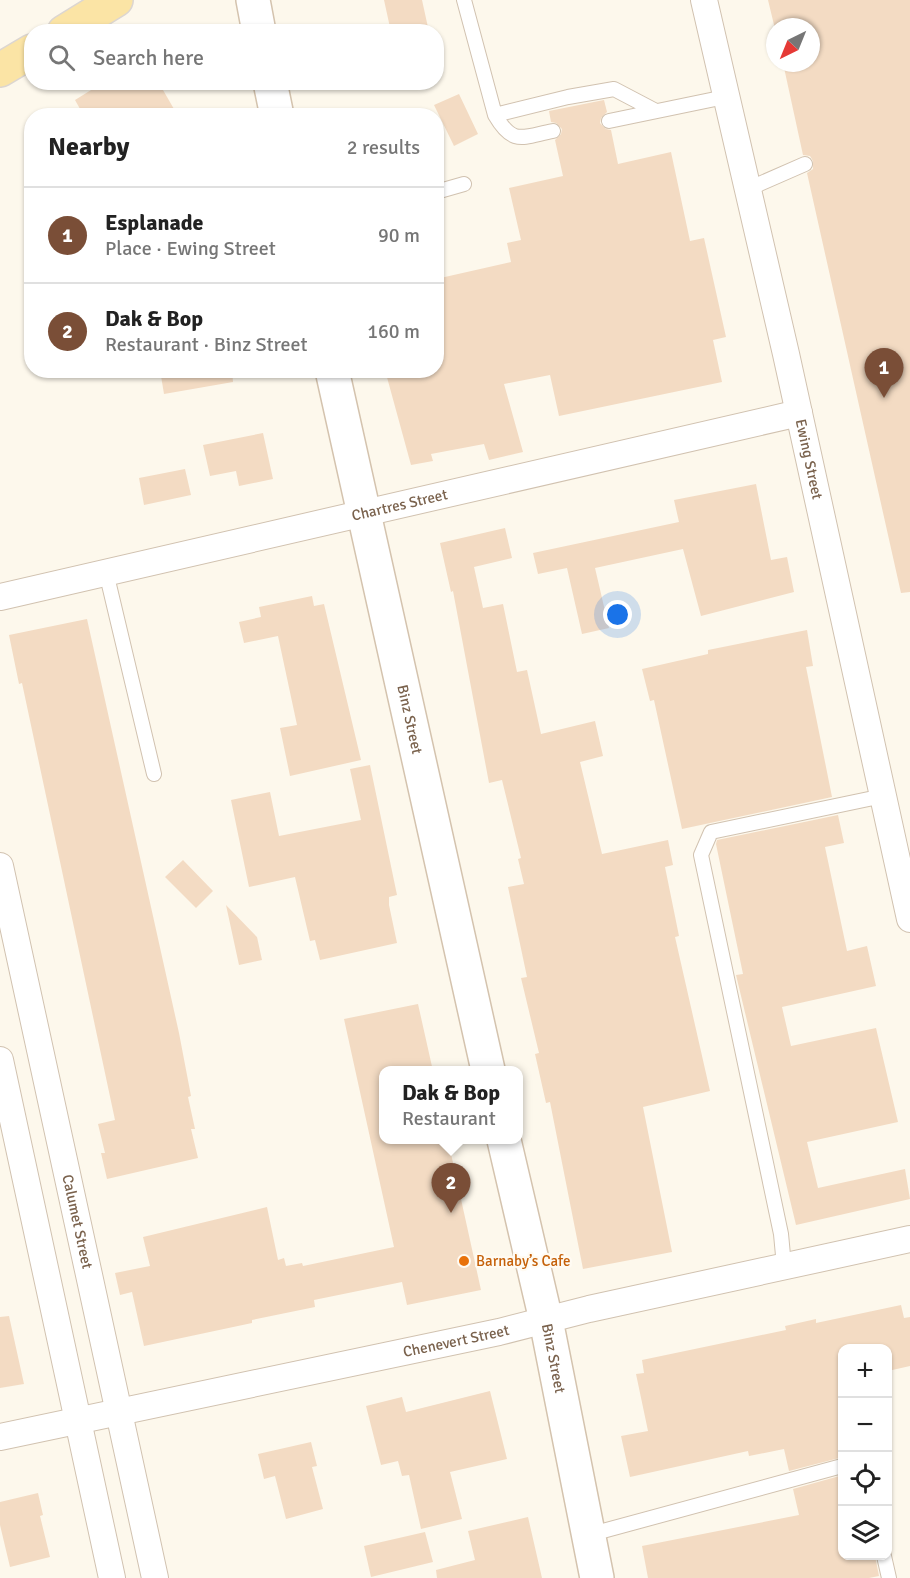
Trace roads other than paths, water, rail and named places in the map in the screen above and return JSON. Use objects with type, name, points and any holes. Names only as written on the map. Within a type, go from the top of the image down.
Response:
[{"type":"main road","points":[[77,24],[116,0]]},
{"type":"main road","points":[[253,0],[258,24]]},
{"type":"main road","points":[[0,70],[24,56]]},
{"type":"main road","points":[[272,90],[276,108]]},
{"type":"main road","name":"Binz Street","points":[[334,378],[487,1066]]},
{"type":"main road","name":"Binz Street","points":[[505,1144],[546,1320],[597,1578]]},
{"type":"street","name":"Ewing Street","points":[[704,0],[799,413],[910,919]]},
{"type":"street","name":"Chartres Street","points":[[0,597],[799,413]]},
{"type":"street","name":"Calumet Street","points":[[0,866],[155,1578]]},
{"type":"street","points":[[0,1060],[112,1578]]},
{"type":"street","name":"Chenevert Street","points":[[0,1437],[499,1332],[910,1239]]},
{"type":"lane","points":[[464,0],[495,115],[511,136],[521,137],[553,131]]},
{"type":"lane","points":[[495,115],[568,97],[614,89],[654,110]]},
{"type":"lane","points":[[609,121],[725,97]]},
{"type":"lane","points":[[748,189],[805,164]]},
{"type":"lane","points":[[444,190],[464,184]]},
{"type":"lane","points":[[106,572],[154,774]]},
{"type":"lane","points":[[784,1266],[781,1234],[701,855],[711,832],[883,796]]},
{"type":"lane","points":[[588,1535],[838,1467]]},
{"type":"lane","points":[[885,1560],[889,1578]]},
{"type":"place","name":"Esplanade","points":[[884,398]]},
{"type":"place","name":"Dak & Bop","points":[[451,1213]]},
{"type":"place","name":"Barnaby’s Cafe","points":[[464,1261]]}]
